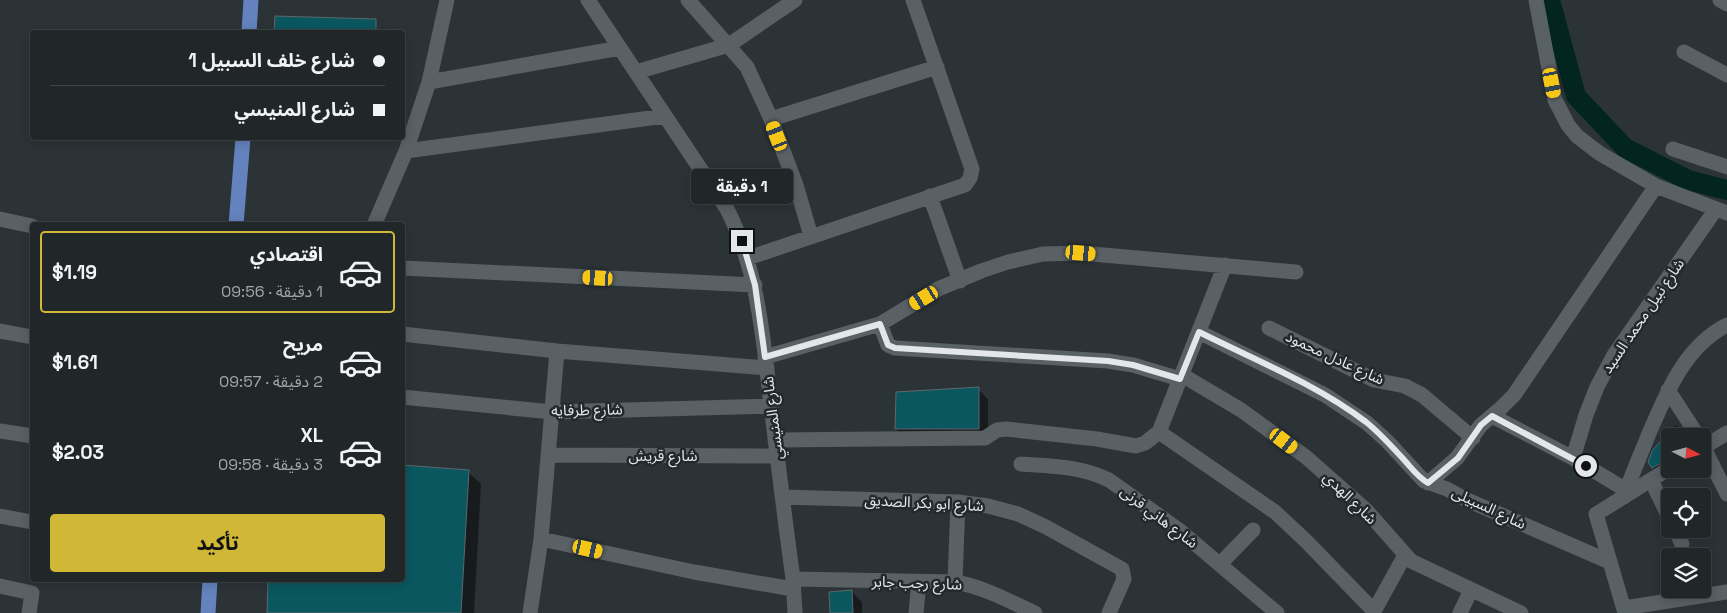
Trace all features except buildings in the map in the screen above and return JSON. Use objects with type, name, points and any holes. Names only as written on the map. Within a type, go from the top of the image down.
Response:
[{"type":"main road","points":[[249,30],[251,0]]},
{"type":"main road","points":[[236,222],[243,140]]},
{"type":"main road","points":[[208,613],[210,582]]},
{"type":"street","points":[[375,222],[406,151],[429,82],[447,0]]},
{"type":"street","name":"شارع المنيسي","points":[[588,0],[727,209],[748,258],[755,285],[766,363],[795,613]]},
{"type":"street","points":[[688,0],[729,45],[746,68],[771,119],[796,185],[811,236]]},
{"type":"street","points":[[636,72],[729,45],[795,0]]},
{"type":"street","points":[[748,258],[965,185],[970,178],[972,169],[913,0]]},
{"type":"street","points":[[1536,0],[1555,100],[1568,125],[1588,145],[1656,186],[1721,211]]},
{"type":"street","points":[[1720,0],[1727,4]]},
{"type":"street","points":[[429,82],[620,48]]},
{"type":"street","points":[[1684,52],[1727,76]]},
{"type":"street","points":[[771,119],[937,67]]},
{"type":"street","points":[[406,151],[666,116]]},
{"type":"street","points":[[1672,149],[1727,167]]},
{"type":"street","points":[[1428,483],[1458,458],[1481,425],[1514,395],[1656,186]]},
{"type":"street","points":[[930,196],[960,280]]},
{"type":"street","name":"شارع نبيل محمد السيد","points":[[1573,458],[1597,387],[1614,355],[1721,211]]},
{"type":"street","points":[[0,219],[30,226]]},
{"type":"street","points":[[405,334],[557,350],[766,363],[880,324],[938,289],[981,271],[1008,262],[1043,254],[1081,253],[1296,272]]},
{"type":"street","points":[[775,440],[985,438],[997,430],[1006,429],[1097,439],[1140,446],[1159,432],[1225,265]]},
{"type":"street","points":[[405,268],[755,285]]},
{"type":"street","name":"شارع الهدي","points":[[880,324],[888,345],[895,348],[1108,361],[1181,377],[1241,410],[1306,457],[1366,510],[1405,555],[1417,565],[1521,613]]},
{"type":"street","points":[[1625,494],[1668,390],[1682,366],[1699,346],[1727,325]]},
{"type":"street","name":"شارع عادل محمود","points":[[1269,328],[1374,380],[1414,390],[1422,394],[1473,438]]},
{"type":"street","points":[[0,332],[30,337]]},
{"type":"street","name":"شارع السبيلى","points":[[1199,332],[1325,395],[1347,409],[1367,423],[1428,483],[1447,489],[1467,500],[1610,562]]},
{"type":"street","points":[[530,613],[540,539],[557,350]]},
{"type":"street","points":[[1668,390],[1692,428]]},
{"type":"street","name":"شارع طرفايه","points":[[405,397],[552,412],[771,406]]},
{"type":"street","points":[[1492,416],[1573,458],[1625,494]]},
{"type":"street","points":[[0,431],[30,436]]},
{"type":"street","points":[[1159,432],[1275,512],[1306,541],[1373,612],[1405,555]]},
{"type":"street","points":[[1711,440],[1727,433]]},
{"type":"street","name":"شارع قريش","points":[[548,455],[778,456]]},
{"type":"street","points":[[1711,462],[1727,494]]},
{"type":"street","name":"شارع هاني قرنى","points":[[1020,464],[1068,468],[1096,473],[1109,480],[1179,530],[1277,613]]},
{"type":"street","points":[[1661,474],[1625,494],[1597,513],[1596,516],[1624,610],[1727,592]]},
{"type":"street","points":[[1651,480],[1661,501]]},
{"type":"street","name":"شارع ابو بكر الصديق","points":[[782,497],[958,502],[988,506],[1018,514],[1120,567],[1124,572],[1124,578],[1113,612]]},
{"type":"street","points":[[955,582],[958,502]]},
{"type":"street","points":[[0,516],[30,522]]},
{"type":"street","points":[[1220,564],[1253,530]]},
{"type":"street","points":[[1679,538],[1682,544]]},
{"type":"street","name":"شارع رجب جابر","points":[[540,539],[694,572],[793,584],[955,582],[972,585],[991,592],[1035,613]]},
{"type":"street","points":[[916,613],[919,582]]},
{"type":"street","points":[[0,586],[32,593],[29,613]]},
{"type":"street","points":[[1460,613],[1471,590]]},
{"type":"waterway","points":[[1550,0],[1576,96],[1625,148],[1688,180],[1727,190]]},
{"type":"route","points":[[742,241],[755,285],[765,357],[880,324],[886,342],[895,348],[1108,361],[1133,365],[1180,379],[1199,332],[1325,395],[1347,409],[1367,423],[1387,441],[1420,477],[1428,483],[1439,476],[1458,458],[1476,431],[1492,416],[1586,466]]}]
